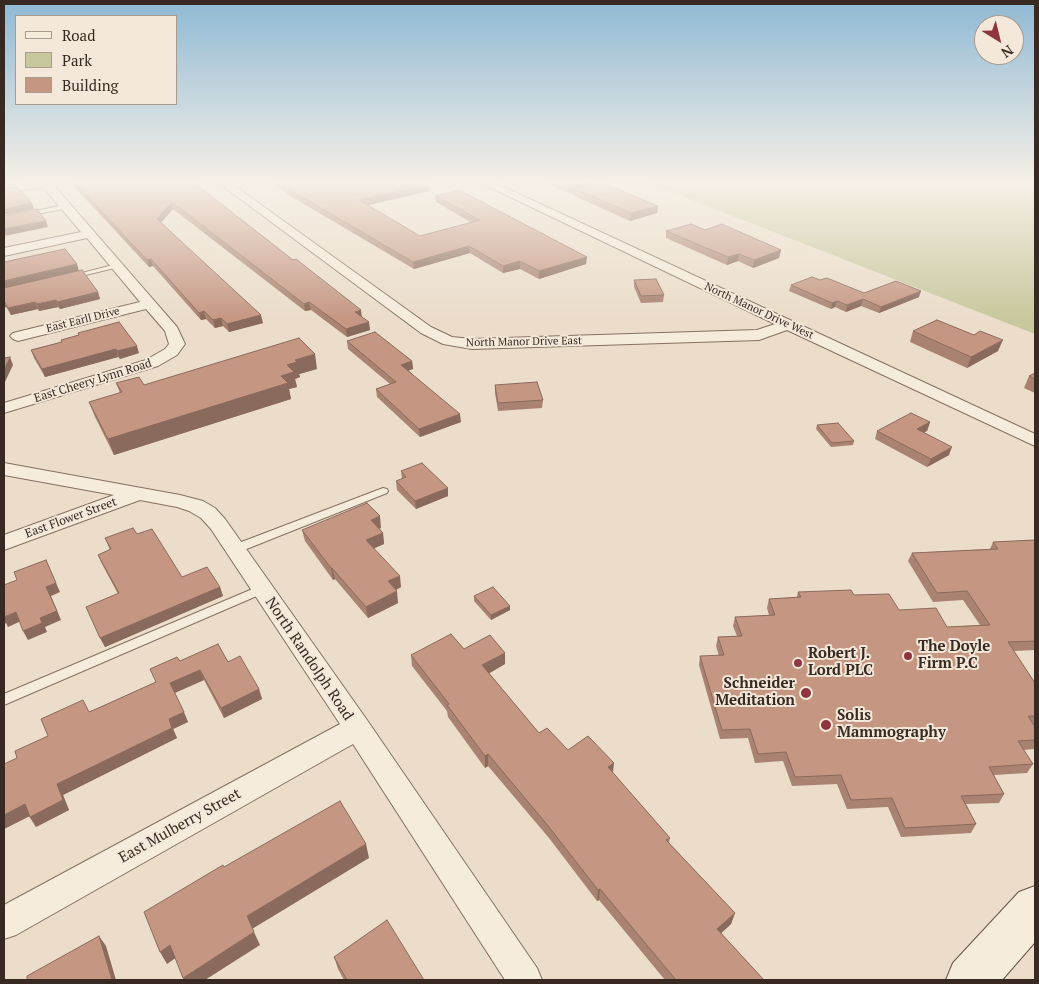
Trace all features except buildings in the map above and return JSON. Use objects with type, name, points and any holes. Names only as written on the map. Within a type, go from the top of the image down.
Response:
[{"type":"main road","points":[[970,980],[1035,908]]},
{"type":"street","points":[[83,227],[148,304]]},
{"type":"street","name":"North Manor Drive East","points":[[284,227],[426,330],[448,341],[472,344],[759,335],[787,325]]},
{"type":"street","name":"North Manor Drive West","points":[[579,227],[1035,442]]},
{"type":"street","points":[[4,252],[89,234]]},
{"type":"street","name":"East Earll Drive","points":[[18,336],[148,304]]},
{"type":"street","name":"East Cheery Lynn Road","points":[[4,408],[152,363],[171,352],[177,344],[172,330],[148,304]]},
{"type":"street","name":"North Randolph Road","points":[[4,469],[139,493],[196,506],[208,513],[357,728],[525,980]]},
{"type":"street","name":"East Flower Street","points":[[4,543],[139,493]]},
{"type":"street","name":"East Mulberry Street","points":[[4,923],[357,728]]},
{"type":"lane","points":[[70,277],[117,266]]},
{"type":"lane","points":[[234,549],[383,491]]},
{"type":"lane","points":[[4,700],[262,590]]},
{"type":"green space","points":[[761,227],[1035,227],[1035,334]]},
{"type":"place","name":"The Doyle Firm P.C","points":[[908,656]]},
{"type":"place","name":"Robert J. Lord PLC","points":[[798,663]]},
{"type":"place","name":"Schneider Meditation","points":[[806,693]]},
{"type":"place","name":"Solis Mammography","points":[[826,725]]}]
